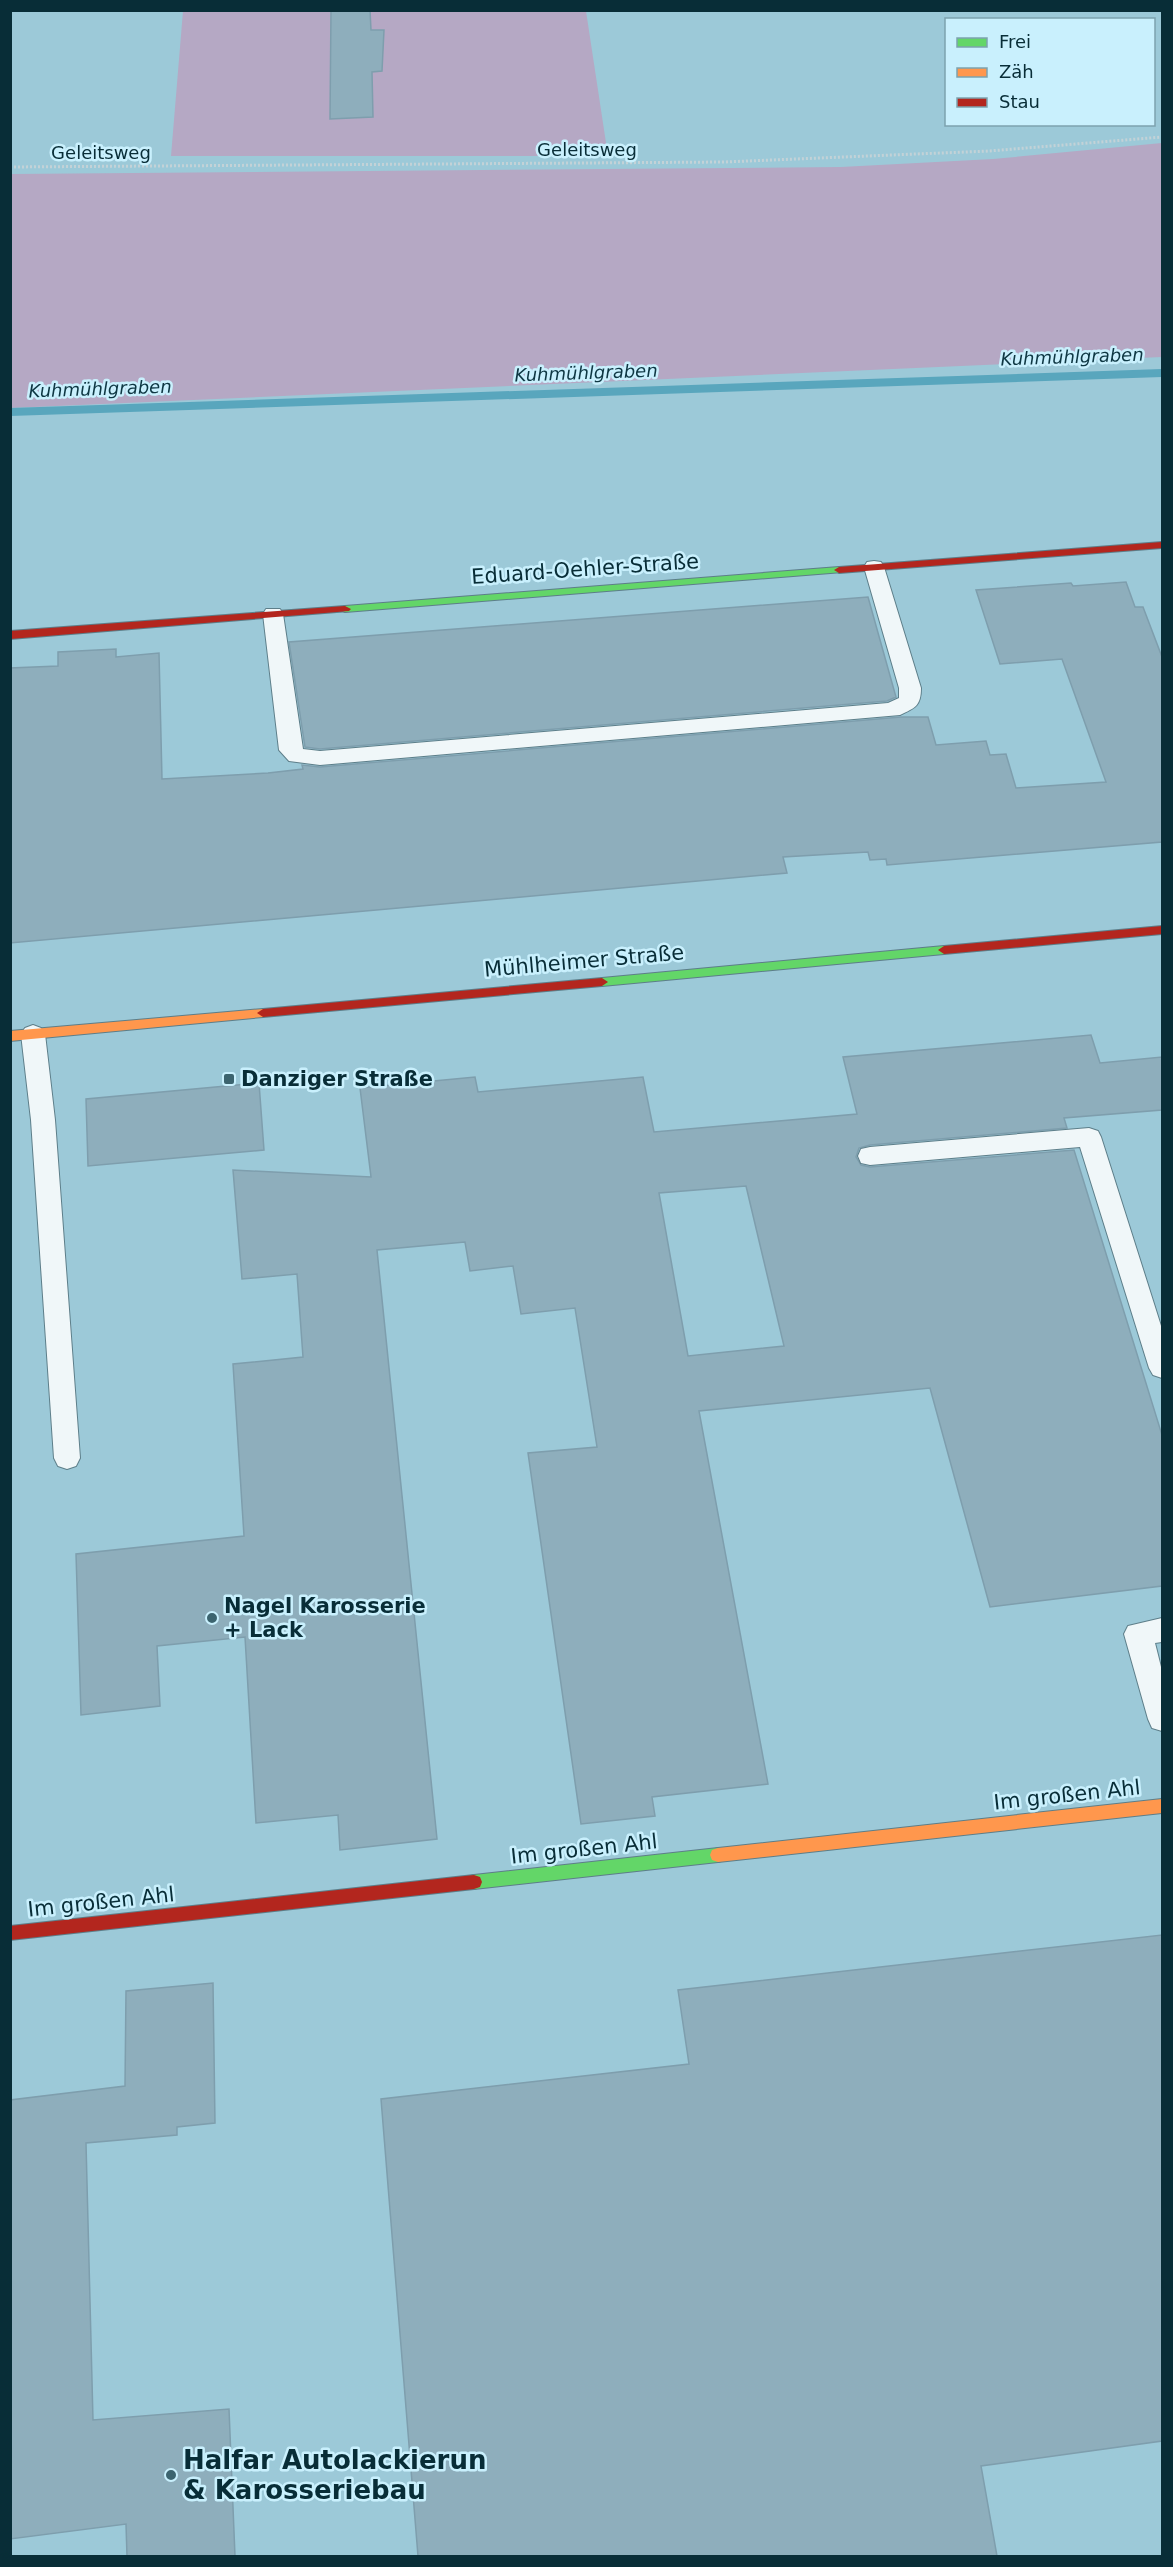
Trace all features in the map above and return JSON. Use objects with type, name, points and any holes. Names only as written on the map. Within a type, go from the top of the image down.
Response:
[{"type":"street","name":"Eduard-Oehler-Straße","points":[[10,635],[1162,545]]},
{"type":"street","name":"Mühlheimer Straße","points":[[22,1035],[1162,930]]},
{"type":"street","name":"Im großen Ahl","points":[[10,1934],[1162,1806]]},
{"type":"lane","points":[[273,614],[290,750],[297,756],[308,759],[880,711],[903,707],[910,702],[910,688],[874,567]]},
{"type":"lane","points":[[22,1035],[43,1120],[67,1458]]},
{"type":"lane","points":[[870,1156],[1089,1137],[1162,1368]]},
{"type":"lane","points":[[1162,1630],[1138,1634],[1162,1719]]},
{"type":"path","name":"Geleitsweg","points":[[10,167],[724,162],[989,151],[1162,137]]},
{"type":"shaded area","points":[[183,11],[586,11],[608,156],[171,156]]},
{"type":"shaded area","points":[[1162,143],[1162,357],[11,408],[11,174],[841,167],[993,159]]},
{"type":"building","points":[[331,10],[370,10],[371,30],[384,30],[382,71],[372,72],[373,117],[330,119]]},
{"type":"building","points":[[1126,582],[1135,607],[1143,607],[1162,657],[1162,842],[887,865],[886,859],[870,860],[868,852],[783,857],[787,873],[10,943],[10,668],[58,666],[58,652],[116,649],[116,657],[159,653],[162,779],[268,773],[303,769],[302,765],[320,767],[901,717],[928,717],[936,745],[986,741],[990,755],[1006,754],[1016,788],[1106,782],[1062,659],[1000,664],[976,590],[1071,583],[1073,586]]},
{"type":"building","points":[[868,597],[896,697],[887,701],[320,749],[305,747],[289,642]]},
{"type":"building","points":[[1091,1035],[1100,1063],[1162,1057],[1162,1110],[1064,1118],[1067,1128],[870,1145],[859,1148],[856,1157],[861,1165],[870,1167],[1074,1150],[1162,1435],[1162,1586],[990,1607],[930,1388],[699,1411],[768,1784],[652,1797],[655,1816],[581,1824],[528,1453],[597,1447],[575,1308],[521,1314],[513,1266],[470,1271],[465,1242],[377,1250],[437,1839],[340,1850],[338,1815],[256,1823],[245,1637],[157,1646],[160,1706],[81,1715],[76,1554],[244,1536],[233,1364],[303,1357],[297,1274],[242,1279],[233,1170],[371,1177],[360,1088],[475,1077],[478,1092],[643,1077],[654,1132],[857,1114],[843,1057]],"holes":[[[746,1186],[784,1346],[688,1356],[659,1193]]]},
{"type":"building","points":[[259,1083],[264,1150],[88,1166],[86,1099]]},
{"type":"building","points":[[1162,1935],[1162,2441],[981,2466],[997,2556],[418,2556],[381,2099],[689,2064],[678,1990]]},
{"type":"building","points":[[213,1983],[215,2123],[177,2127],[177,2135],[86,2143],[93,2420],[229,2409],[235,2556],[127,2556],[126,2524],[10,2539],[10,2100],[125,2086],[126,1991]]},
{"type":"waterway","name":"Kuhmühlgraben","points":[[10,412],[1162,373]]},
{"type":"traffic: fast","points":[[345,609],[839,570]]},
{"type":"traffic: fast","points":[[602,982],[944,950]]},
{"type":"traffic: fast","points":[[474,1882],[718,1855]]},
{"type":"traffic: slow","points":[[10,1036],[263,1013]]},
{"type":"traffic: slow","points":[[718,1855],[1162,1806]]},
{"type":"traffic: jam","points":[[839,570],[1162,545]]},
{"type":"traffic: jam","points":[[10,635],[345,609]]},
{"type":"traffic: jam","points":[[944,950],[1162,930]]},
{"type":"traffic: jam","points":[[263,1013],[602,982]]},
{"type":"traffic: jam","points":[[10,1933],[474,1882]]},
{"type":"place","name":"Danziger Straße","points":[[229,1079]]},
{"type":"place","name":"Nagel Karosserie + Lack","points":[[212,1618]]},
{"type":"place","name":"Halfar Autolackierun & Karosseriebau","points":[[171,2475]]}]
